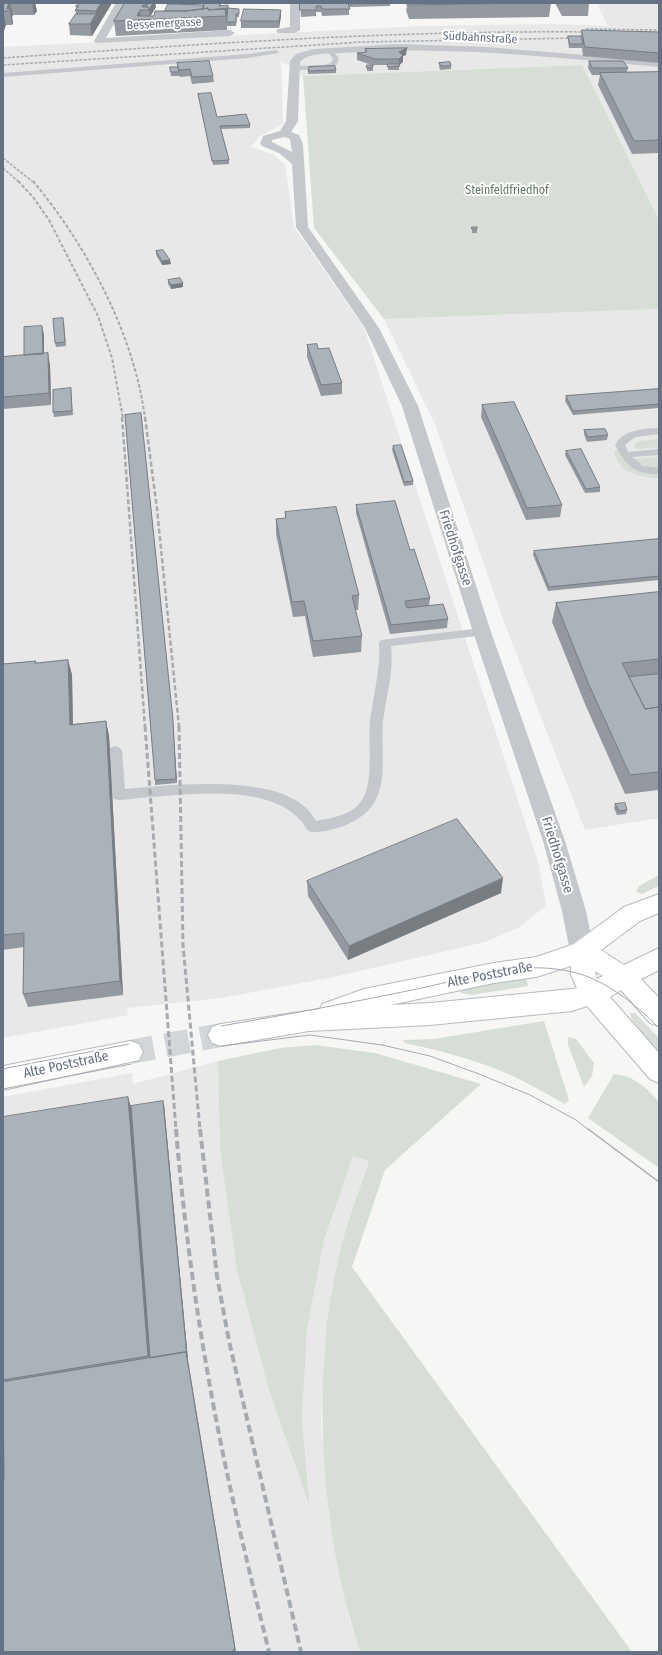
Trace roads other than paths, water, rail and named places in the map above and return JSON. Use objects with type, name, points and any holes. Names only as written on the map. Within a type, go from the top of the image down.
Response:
[{"type":"main road","name":"Alte Poststraße","points":[[309,1020],[364,1000],[494,973],[536,967],[582,951],[632,914],[659,903]]},
{"type":"main road","points":[[582,951],[624,977],[659,1015]]},
{"type":"main road","points":[[582,951],[583,975],[592,994],[659,1071]]},
{"type":"main road","name":"Alte Poststraße","points":[[220,1035],[309,1020],[430,1014],[517,1004],[548,1003],[572,1000],[592,994],[659,958]]},
{"type":"main road","name":"Alte Poststraße","points":[[3,1078],[130,1052]]},
{"type":"street","name":"Bessemergasse","points":[[121,3],[99,41],[230,33]]},
{"type":"street","points":[[280,31],[294,30],[295,3]]},
{"type":"street","name":"Südbahnstraße","points":[[296,68],[296,61],[300,56],[314,52],[330,50],[423,48],[659,64]]},
{"type":"street","points":[[296,68],[292,121],[284,133],[267,138],[266,144],[283,151],[297,162]]},
{"type":"street","name":"Friedhofgasse","points":[[284,133],[295,137],[297,144],[302,227],[372,328],[410,406],[482,632],[554,841],[574,911],[582,951]]},
{"type":"lane","points":[[296,68],[324,67],[334,64],[336,59],[330,50]]},
{"type":"lane","points":[[3,75],[248,56],[276,52]]},
{"type":"lane","points":[[659,431],[630,435],[622,439],[620,445],[629,462],[637,468],[651,472],[659,471]]},
{"type":"lane","points":[[625,455],[659,452]]},
{"type":"lane","points":[[115,751],[119,795],[197,789],[252,792],[268,795],[301,810],[309,818],[313,827],[338,823],[359,812],[366,806],[373,794],[376,777],[376,733],[387,659],[385,643],[482,632]]},
{"type":"tunnel","points":[[130,1052],[221,1035]]},
{"type":"tram line","points":[[221,1026],[365,1000],[489,973],[528,968],[548,968],[581,974],[594,979],[629,1001],[659,1028]]},
{"type":"tram line","points":[[221,1046],[310,1035],[382,1045],[430,1056],[479,1074],[530,1095],[576,1120],[589,1130]]},
{"type":"tram line","points":[[3,1069],[129,1044]]},
{"type":"tram line","points":[[3,1089],[131,1064]]},
{"type":"tram line","points":[[588,1129],[659,1182]]},
{"type":"railway","points":[[586,29],[659,30]]},
{"type":"railway","points":[[3,58],[297,39],[444,33],[592,32]]},
{"type":"railway","points":[[3,65],[362,42],[578,38]]},
{"type":"railway","points":[[3,158],[33,182]]},
{"type":"railway","points":[[3,168],[19,182]]},
{"type":"railway","points":[[33,181],[53,206],[72,234],[105,292],[119,323],[130,355],[139,386],[145,418]]},
{"type":"railway","points":[[19,182],[33,197],[49,220],[98,316],[112,358],[123,418]]},
{"type":"railway","points":[[122,417],[145,727]]},
{"type":"railway","points":[[145,417],[157,509],[179,727]]},
{"type":"railway","points":[[145,726],[176,1130]]},
{"type":"railway","points":[[179,726],[183,945],[200,1130]]},
{"type":"railway","points":[[176,1129],[182,1192],[198,1318],[215,1415],[229,1483],[269,1652]]},
{"type":"railway","points":[[200,1129],[217,1276],[229,1341],[301,1652]]},
{"type":"park label","name":"Steinfeldfriedhof","points":[[507,191]]}]
